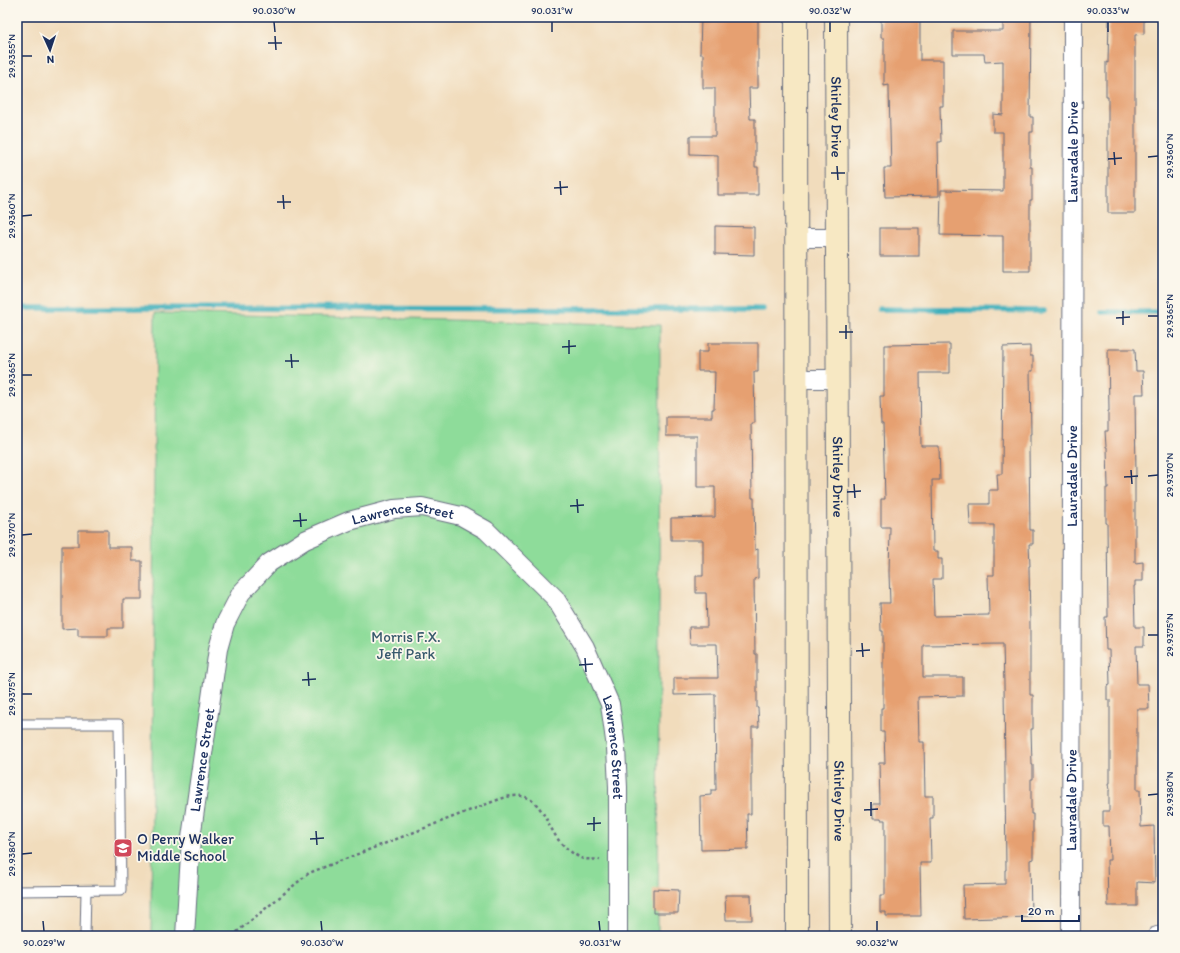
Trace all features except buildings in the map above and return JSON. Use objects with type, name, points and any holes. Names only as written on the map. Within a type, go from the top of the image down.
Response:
[{"type":"street","points":[[796,17],[797,936]]},
{"type":"street","name":"Shirley Drive","points":[[836,17],[840,936]]},
{"type":"street","name":"Lauradale Drive","points":[[1071,936],[1073,17]]},
{"type":"street","points":[[796,238],[837,238]]},
{"type":"street","points":[[796,379],[837,379]]},
{"type":"street","name":"Lawrence Street","points":[[185,936],[191,838],[218,649],[225,624],[241,594],[269,563],[305,540],[349,521],[394,509],[422,507],[461,516],[486,530],[555,598],[585,647],[610,704],[616,748],[618,787],[618,936]]},
{"type":"street","points":[[1157,936],[1163,935]]},
{"type":"lane","points":[[17,724],[119,724],[121,890],[17,891]]},
{"type":"lane","points":[[85,936],[86,891]]},
{"type":"path","points":[[232,936],[309,874],[463,813],[513,796],[524,796],[532,800],[540,808],[558,839],[566,848],[582,858],[601,860],[618,859]]},
{"type":"green space","name":"Morris F.X. Jeff Park","points":[[155,313],[660,325],[658,936],[151,936]]},
{"type":"waterway","points":[[17,308],[763,309]]},
{"type":"waterway","points":[[879,309],[1044,311]]},
{"type":"waterway","points":[[1102,312],[1163,312]]},
{"type":"place","name":"O Perry Walker Middle School","points":[[123,848]]}]
